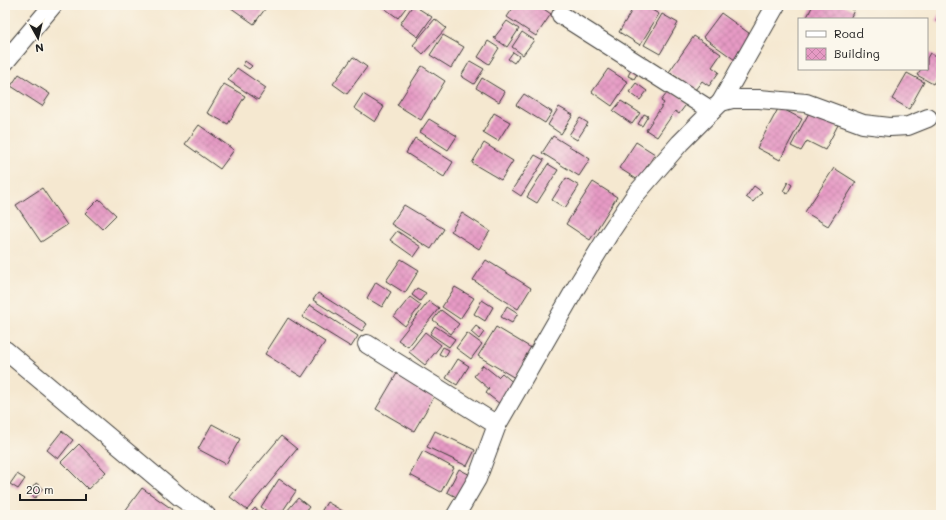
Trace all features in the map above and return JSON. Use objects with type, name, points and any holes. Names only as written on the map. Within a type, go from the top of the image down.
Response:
[{"type":"street","points":[[5,62],[53,5]]},
{"type":"street","points":[[456,515],[477,479],[497,425],[609,234],[632,199],[680,143],[716,107],[776,5]]},
{"type":"street","points":[[561,15],[716,107]]},
{"type":"street","points":[[716,107],[732,99],[759,99],[806,103],[863,124],[890,127],[908,126],[928,118]]},
{"type":"street","points":[[367,344],[497,425]]},
{"type":"street","points":[[5,350],[180,497],[206,515]]},
{"type":"building","points":[[227,5],[268,5],[254,24]]},
{"type":"building","points":[[380,5],[408,5],[398,18]]},
{"type":"building","points":[[413,5],[432,17],[418,37],[400,24]]},
{"type":"building","points":[[515,5],[538,5],[551,14],[536,36],[507,17]]},
{"type":"building","points":[[635,5],[643,5],[659,14],[640,45],[619,32]]},
{"type":"building","points":[[813,5],[842,5],[854,10],[850,18],[807,17]]},
{"type":"building","points":[[941,12],[941,24],[936,21]]},
{"type":"building","points":[[721,13],[753,36],[735,60],[703,37]]},
{"type":"building","points":[[662,14],[678,23],[660,54],[644,45]]},
{"type":"building","points":[[435,19],[446,28],[423,54],[413,45]]},
{"type":"building","points":[[507,21],[519,29],[507,47],[494,38]]},
{"type":"building","points":[[522,32],[534,40],[523,55],[512,47]]},
{"type":"building","points":[[443,35],[464,47],[451,68],[430,55]]},
{"type":"building","points":[[694,36],[721,54],[712,67],[719,72],[709,86],[702,81],[695,90],[669,72]]},
{"type":"building","points":[[488,41],[499,48],[489,64],[478,57]]},
{"type":"building","points":[[513,52],[519,56],[514,63],[508,59]]},
{"type":"building","points":[[941,52],[941,71],[933,84],[917,75],[920,70],[928,70],[928,56],[930,53],[938,58]]},
{"type":"building","points":[[353,57],[367,67],[347,94],[333,84]]},
{"type":"building","points":[[245,61],[252,66],[249,69],[243,65]]},
{"type":"building","points":[[470,61],[484,69],[474,84],[461,76]]},
{"type":"building","points":[[422,66],[445,81],[421,120],[397,105]]},
{"type":"building","points":[[633,66],[640,69],[634,79],[628,76]]},
{"type":"building","points":[[237,68],[266,88],[258,100],[228,80]]},
{"type":"building","points":[[608,69],[628,82],[612,106],[592,92]]},
{"type":"building","points":[[907,73],[924,82],[909,109],[892,99]]},
{"type":"building","points":[[19,74],[50,94],[42,106],[11,86]]},
{"type":"building","points":[[482,78],[505,92],[499,102],[476,88]]},
{"type":"building","points":[[636,83],[647,91],[640,100],[629,92]]},
{"type":"building","points":[[224,84],[245,96],[228,124],[207,113]]},
{"type":"building","points":[[670,89],[688,102],[679,114],[675,111],[657,137],[646,130],[664,103],[661,101]]},
{"type":"building","points":[[363,94],[384,107],[375,122],[354,108]]},
{"type":"building","points":[[524,94],[552,112],[545,123],[516,105]]},
{"type":"building","points":[[621,101],[640,113],[632,124],[613,111]]},
{"type":"building","points":[[559,107],[573,115],[561,134],[548,125]]},
{"type":"building","points":[[779,107],[802,119],[780,160],[757,148]]},
{"type":"building","points":[[811,109],[839,123],[825,150],[807,141],[801,151],[791,146]]},
{"type":"building","points":[[494,113],[510,122],[498,141],[483,132]]},
{"type":"building","points":[[644,114],[648,116],[642,126],[638,124]]},
{"type":"building","points":[[580,118],[588,123],[577,140],[569,135]]},
{"type":"building","points":[[429,119],[457,136],[448,150],[420,132]]},
{"type":"building","points":[[199,125],[234,150],[220,169],[185,144]]},
{"type":"building","points":[[553,136],[590,159],[579,176],[542,153]]},
{"type":"building","points":[[415,138],[453,162],[444,177],[406,153]]},
{"type":"building","points":[[636,142],[655,154],[638,180],[619,168]]},
{"type":"building","points":[[484,143],[513,161],[501,180],[472,163]]},
{"type":"building","points":[[535,155],[544,160],[521,196],[512,190]]},
{"type":"building","points":[[548,164],[558,170],[537,203],[527,197]]},
{"type":"building","points":[[834,168],[856,182],[828,226],[805,212]]},
{"type":"building","points":[[566,178],[579,186],[565,208],[552,200]]},
{"type":"building","points":[[593,182],[617,197],[590,240],[566,224]]},
{"type":"building","points":[[788,182],[792,185],[787,194],[783,191]]},
{"type":"building","points":[[754,186],[762,192],[753,202],[746,197]]},
{"type":"building","points":[[42,188],[67,225],[41,242],[16,205]]},
{"type":"building","points":[[99,199],[116,215],[102,229],[85,213]]},
{"type":"building","points":[[404,205],[444,229],[431,249],[391,224]]},
{"type":"building","points":[[462,213],[490,231],[479,249],[451,231]]},
{"type":"building","points":[[397,231],[421,247],[414,257],[390,240]]},
{"type":"building","points":[[401,259],[419,270],[405,293],[386,281]]},
{"type":"building","points":[[486,260],[531,288],[518,309],[473,280]]},
{"type":"building","points":[[376,282],[391,292],[382,307],[367,298]]},
{"type":"building","points":[[455,287],[474,298],[460,319],[442,307]]},
{"type":"building","points":[[417,288],[426,293],[420,301],[412,295]]},
{"type":"building","points":[[318,293],[367,324],[362,331],[313,300]]},
{"type":"building","points":[[410,297],[421,305],[405,326],[394,317]]},
{"type":"building","points":[[482,300],[493,307],[485,321],[474,314]]},
{"type":"building","points":[[429,301],[439,308],[408,347],[398,340]]},
{"type":"building","points":[[310,305],[358,336],[351,347],[302,317]]},
{"type":"building","points":[[507,306],[518,313],[512,323],[501,317]]},
{"type":"building","points":[[441,310],[459,324],[451,334],[433,320]]},
{"type":"building","points":[[288,318],[325,342],[302,377],[265,354]]},
{"type":"building","points":[[435,326],[455,339],[449,347],[430,334]]},
{"type":"building","points":[[476,326],[484,332],[479,339],[471,332]]},
{"type":"building","points":[[496,327],[533,349],[515,378],[478,356]]},
{"type":"building","points":[[425,332],[441,345],[425,365],[409,352]]},
{"type":"building","points":[[467,333],[482,344],[471,359],[456,348]]},
{"type":"building","points":[[443,347],[449,350],[445,357],[439,354]]},
{"type":"building","points":[[458,359],[469,366],[457,385],[446,378]]},
{"type":"building","points":[[483,365],[498,377],[502,373],[516,385],[500,404],[486,393],[489,389],[474,376]]},
{"type":"building","points":[[399,370],[437,392],[414,431],[376,409]]},
{"type":"building","points":[[212,424],[240,439],[226,464],[198,449]]},
{"type":"building","points":[[62,431],[73,440],[58,459],[47,450]]},
{"type":"building","points":[[435,431],[475,450],[467,466],[427,447]]},
{"type":"building","points":[[281,436],[297,449],[247,510],[230,497]]},
{"type":"building","points":[[79,444],[106,472],[88,489],[61,462]]},
{"type":"building","points":[[423,451],[454,468],[441,492],[410,475]]},
{"type":"building","points":[[459,469],[474,477],[462,500],[447,492]]},
{"type":"building","points":[[17,474],[25,479],[18,489],[10,484]]},
{"type":"building","points":[[279,479],[296,491],[280,515],[272,515],[261,507]]},
{"type":"building","points":[[36,483],[43,488],[35,498],[29,493]]},
{"type":"building","points":[[142,488],[172,509],[168,515],[122,515]]},
{"type":"building","points":[[298,498],[309,507],[303,515],[292,515],[287,511]]},
{"type":"building","points":[[327,502],[348,514],[319,515]]},
{"type":"building","points":[[255,508],[262,514],[261,515],[249,514]]}]
